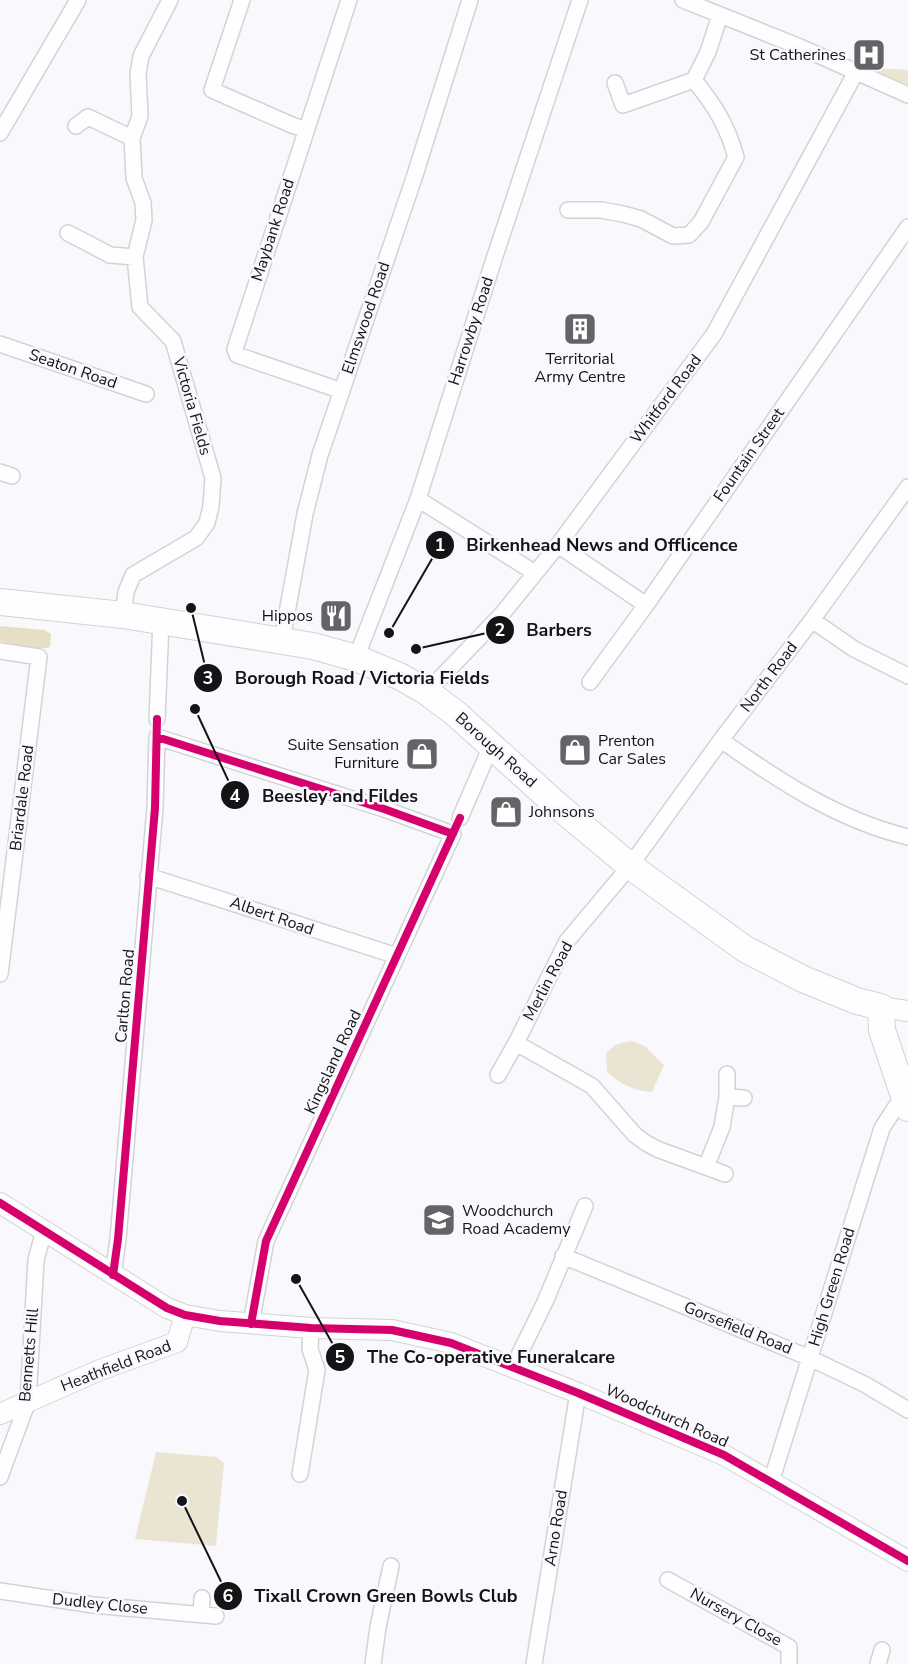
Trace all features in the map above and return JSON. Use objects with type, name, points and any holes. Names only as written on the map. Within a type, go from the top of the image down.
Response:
[{"type":"highway","name":"Borough Road","points":[[0,602],[123,615],[282,640],[356,658],[401,677],[427,692],[455,713],[558,806],[630,866],[745,949],[803,978],[857,1001],[881,1007]]},
{"type":"highway","points":[[881,1007],[882,1030],[906,1102]]},
{"type":"street","points":[[0,133],[78,0]]},
{"type":"street","name":"Victoria Fields","points":[[123,615],[126,591],[133,575],[196,538],[207,523],[211,506],[213,478],[173,341],[140,308],[135,257],[144,220],[143,203],[134,178],[132,138],[140,116],[138,74],[141,56],[170,0]]},
{"type":"street","points":[[242,0],[212,90],[306,129]]},
{"type":"street","name":"Maybank Road","points":[[342,391],[237,355],[235,349],[349,0]]},
{"type":"street","name":"Elmswood Road","points":[[282,640],[305,514],[320,455],[414,178],[470,0]]},
{"type":"street","name":"Harrowby Road","points":[[356,658],[418,499],[580,0]]},
{"type":"street","points":[[683,0],[908,95]]},
{"type":"street","points":[[615,83],[623,105],[694,80],[708,52],[720,15]]},
{"type":"street","name":"Whitford Road","points":[[427,692],[502,614],[535,573],[714,334],[856,72]]},
{"type":"street","points":[[568,210],[601,210],[623,214],[641,219],[673,236],[689,235],[701,222],[736,157],[722,117],[694,80]]},
{"type":"street","points":[[76,126],[88,117],[132,138]]},
{"type":"street","name":"Fountain Street","points":[[590,682],[908,227]]},
{"type":"street","points":[[68,233],[110,255],[135,257]]},
{"type":"street","name":"Seaton Road","points":[[0,344],[146,394]]},
{"type":"street","name":"North Road","points":[[630,866],[907,491]]},
{"type":"street","points":[[418,499],[535,573]]},
{"type":"street","points":[[558,544],[646,605]]},
{"type":"street","points":[[812,620],[854,649],[908,676]]},
{"type":"street","points":[[157,719],[161,621]]},
{"type":"street","name":"Briardale Road","points":[[0,651],[39,657],[0,974]]},
{"type":"street","name":"Carlton Road","points":[[113,1275],[155,808],[157,737],[384,808],[453,834]]},
{"type":"street","points":[[721,740],[779,781],[826,806],[853,820],[908,837]]},
{"type":"street","points":[[460,818],[491,746]]},
{"type":"street","name":"Kingsland Road","points":[[250,1324],[266,1241],[453,834]]},
{"type":"street","name":"Merlin Road","points":[[498,1075],[567,941],[630,866]]},
{"type":"street","name":"Albert Road","points":[[148,876],[397,956]]},
{"type":"street","name":"Borough Road","points":[[881,1007],[908,1011]]},
{"type":"street","points":[[516,1043],[592,1086],[635,1135],[646,1143],[724,1174]]},
{"type":"street","points":[[706,1167],[722,1127],[727,1097],[727,1074]]},
{"type":"street","points":[[727,1097],[744,1098]]},
{"type":"street","name":"High Green Road","points":[[771,1482],[882,1128],[906,1102]]},
{"type":"street","name":"Woodchurch Road","points":[[0,1203],[167,1308],[185,1315],[220,1321],[311,1328],[392,1330],[451,1343],[578,1393],[724,1455],[908,1561]]},
{"type":"street","points":[[513,1367],[545,1302],[585,1206]]},
{"type":"street","name":"Bennetts Hill","points":[[0,1477],[28,1401],[36,1260],[44,1230]]},
{"type":"street","name":"Gorsefield Road","points":[[563,1256],[810,1358],[866,1385],[908,1410]]},
{"type":"street","name":"Heathfield Road","points":[[28,1401],[100,1370],[177,1342],[185,1315]]},
{"type":"street","points":[[300,1474],[316,1370],[310,1349],[311,1328]]},
{"type":"street","name":"Arno Road","points":[[534,1664],[578,1393]]},
{"type":"street","points":[[0,1414],[28,1401]]},
{"type":"street","points":[[373,1664],[391,1566]]},
{"type":"street","name":"Nursery Close","points":[[668,1580],[789,1647],[789,1664]]},
{"type":"street","name":"Dudley Close","points":[[0,1591],[93,1605],[208,1616],[202,1598]]},
{"type":"shaded area","points":[[858,67],[908,70],[908,87]]},
{"type":"shaded area","points":[[0,626],[45,630],[51,634],[50,647],[31,648],[0,641]]},
{"type":"shaded area","points":[[633,1041],[646,1047],[664,1065],[652,1092],[628,1086],[607,1072],[606,1054],[611,1048]]},
{"type":"shaded area","points":[[156,1452],[217,1457],[224,1463],[216,1546],[135,1539]]},
{"type":"cycle path","points":[[113,1275],[155,808],[157,719]]},
{"type":"cycle path","points":[[157,737],[384,809],[453,834]]},
{"type":"cycle path","points":[[251,1324],[266,1241],[460,818]]},
{"type":"cycle path","points":[[0,1203],[167,1308],[185,1315],[220,1321],[311,1328],[392,1330],[451,1343],[578,1393],[724,1455],[908,1561]]},
{"type":"place","name":"St Catherines","points":[[869,55]]},
{"type":"place","name":"Territorial Army Centre","points":[[580,329]]},
{"type":"place","name":"Borough Road / Victoria Fields","points":[[191,608]]},
{"type":"place","name":"Hippos","points":[[336,616]]},
{"type":"place","name":"Birkenhead News and Offlicence","points":[[389,633]]},
{"type":"place","name":"Barbers","points":[[416,649]]},
{"type":"place","name":"Beesley and Fildes","points":[[195,709]]},
{"type":"place","name":"Prenton Car Sales","points":[[575,750]]},
{"type":"place","name":"Suite Sensation Furniture","points":[[422,754]]},
{"type":"place","name":"Johnsons","points":[[506,812]]},
{"type":"place","name":"Woodchurch Road Academy","points":[[439,1220]]},
{"type":"place","name":"The Co-operative Funeralcare","points":[[296,1279]]},
{"type":"place","name":"Tixall Crown Green Bowls Club","points":[[182,1501]]}]
